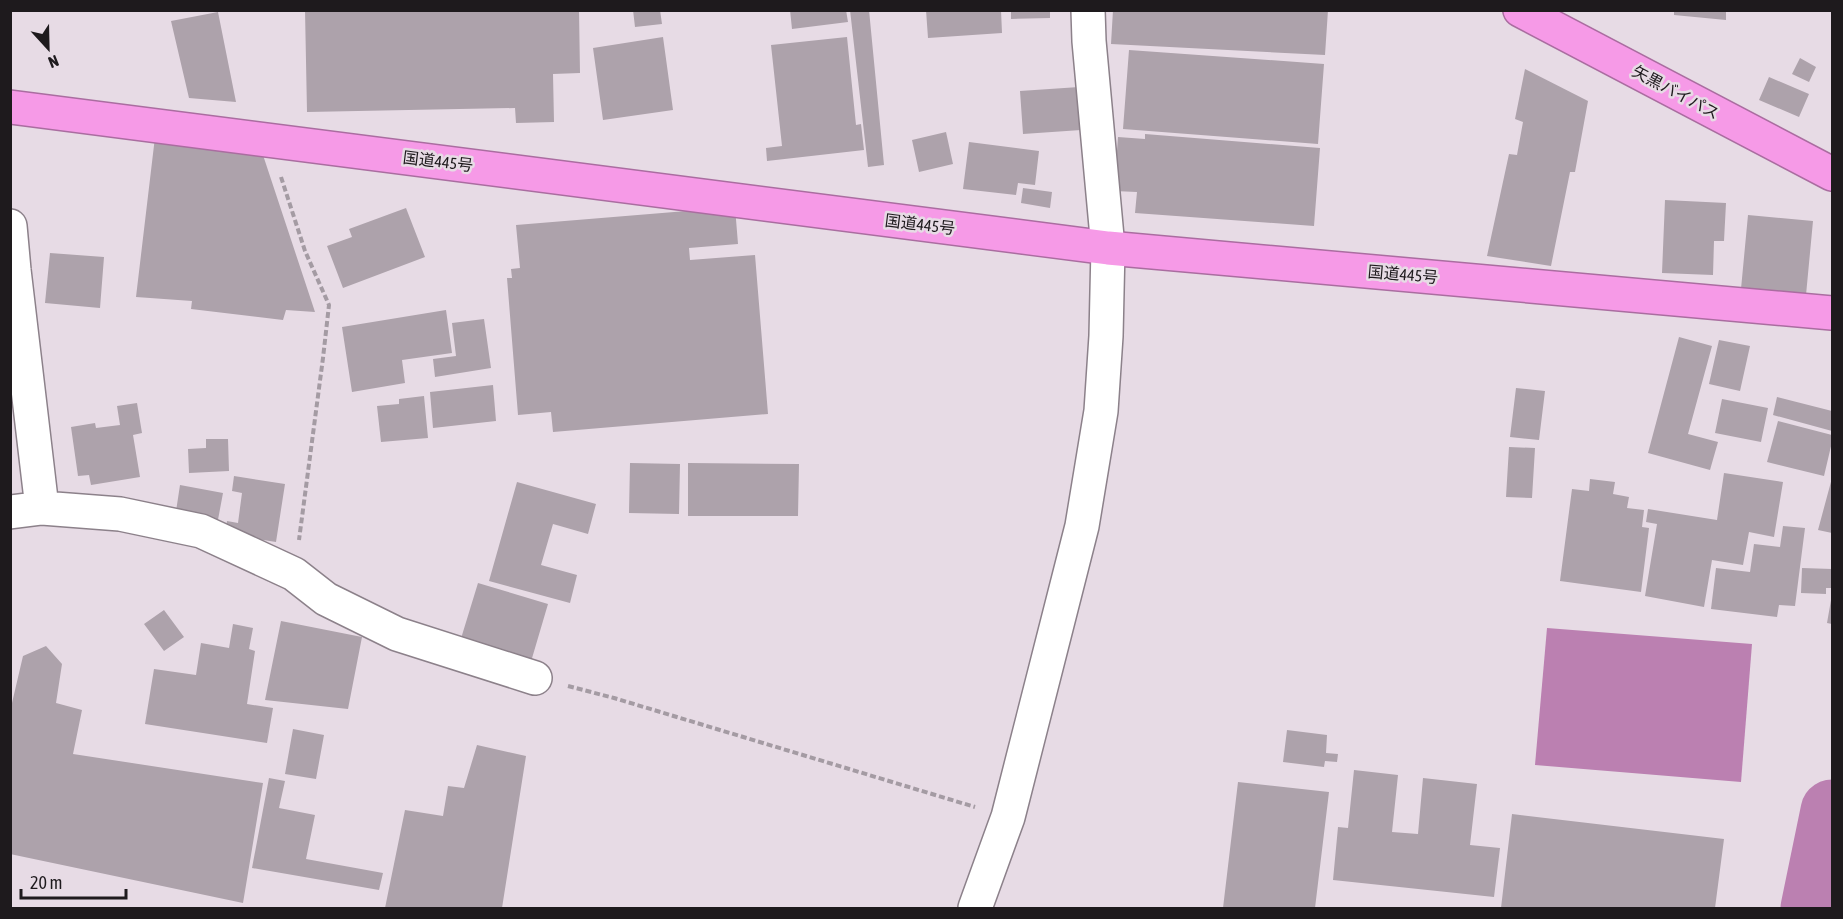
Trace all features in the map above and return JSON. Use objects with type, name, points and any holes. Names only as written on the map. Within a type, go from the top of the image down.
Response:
[{"type":"highway","name":"矢黒バイパス","points":[[1520,10],[1833,174]]},
{"type":"highway","name":"国道445号","points":[[10,107],[1108,248],[1833,313]]},
{"type":"street","points":[[975,909],[1008,817],[1082,526],[1101,411],[1108,248],[1088,10]]},
{"type":"street","points":[[10,226],[26,510],[120,514],[201,531],[294,574],[326,599],[397,634],[535,678]]},
{"type":"path","points":[[294,574],[328,305],[305,251],[274,156],[300,143]]},
{"type":"path","points":[[535,678],[614,698],[1008,817]]},
{"type":"shaded area","points":[[1547,628],[1752,644],[1741,782],[1535,765]]},
{"type":"building","points":[[305,10],[579,10],[580,73],[553,74],[554,122],[516,123],[515,108],[307,112]]},
{"type":"building","points":[[633,10],[660,10],[662,24],[635,27]]},
{"type":"building","points":[[790,10],[846,10],[848,22],[792,29]]},
{"type":"building","points":[[850,10],[869,10],[884,165],[868,167]]},
{"type":"building","points":[[926,10],[1001,10],[1002,33],[928,38]]},
{"type":"building","points":[[1011,10],[1050,10],[1050,18],[1011,19]]},
{"type":"building","points":[[1113,10],[1328,10],[1325,55],[1111,44]]},
{"type":"building","points":[[1674,10],[1726,10],[1726,20],[1674,15]]},
{"type":"building","points":[[218,12],[236,102],[189,98],[171,21]]},
{"type":"building","points":[[663,37],[673,110],[603,120],[593,48]]},
{"type":"building","points":[[847,37],[856,125],[861,124],[864,150],[767,161],[766,148],[782,146],[771,45]]},
{"type":"building","points":[[1129,50],[1324,64],[1318,144],[1123,129]]},
{"type":"building","points":[[1800,58],[1816,67],[1809,82],[1792,74]]},
{"type":"building","points":[[1525,69],[1588,101],[1575,172],[1570,172],[1551,266],[1487,256],[1509,154],[1517,155],[1523,122],[1515,119]]},
{"type":"building","points":[[1769,77],[1809,94],[1799,117],[1759,100]]},
{"type":"building","points":[[1079,87],[1081,130],[1023,134],[1020,91]]},
{"type":"building","points":[[946,132],[953,164],[919,172],[912,140]]},
{"type":"building","points":[[1145,134],[1320,148],[1314,226],[1135,213],[1137,192],[1114,191],[1118,137],[1145,139]]},
{"type":"building","points":[[155,137],[260,146],[315,312],[286,310],[283,320],[191,309],[192,301],[136,297]]},
{"type":"building","points":[[969,142],[1039,151],[1035,185],[1018,183],[1016,195],[963,189]]},
{"type":"building","points":[[1023,188],[1052,192],[1050,208],[1021,203]]},
{"type":"building","points":[[1665,200],[1726,203],[1724,241],[1714,241],[1713,275],[1662,273]]},
{"type":"building","points":[[735,207],[738,244],[689,248],[690,260],[755,255],[768,414],[553,432],[551,412],[518,415],[507,278],[512,278],[511,269],[520,268],[516,225]]},
{"type":"building","points":[[406,208],[425,257],[343,288],[327,246],[352,237],[349,229]]},
{"type":"building","points":[[1748,215],[1813,221],[1806,295],[1741,289]]},
{"type":"building","points":[[50,253],[104,257],[100,308],[45,303]]},
{"type":"building","points":[[446,310],[452,353],[402,360],[405,383],[352,392],[342,327]]},
{"type":"building","points":[[484,319],[491,368],[435,377],[433,359],[456,356],[452,323]]},
{"type":"building","points":[[1679,337],[1712,346],[1688,434],[1718,442],[1710,470],[1648,453]]},
{"type":"building","points":[[1719,340],[1750,346],[1740,391],[1709,384]]},
{"type":"building","points":[[493,385],[496,421],[433,428],[430,392]]},
{"type":"building","points":[[1516,388],[1545,391],[1539,440],[1510,437]]},
{"type":"building","points":[[424,396],[428,438],[381,442],[377,406],[399,404],[399,399]]},
{"type":"building","points":[[1777,397],[1832,411],[1832,431],[1773,415]]},
{"type":"building","points":[[1722,399],[1768,408],[1761,442],[1715,433]]},
{"type":"building","points":[[137,403],[142,433],[133,435],[140,477],[91,485],[89,475],[78,476],[71,427],[95,423],[96,428],[120,425],[117,406]]},
{"type":"building","points":[[1778,421],[1832,435],[1824,476],[1767,462]]},
{"type":"building","points":[[206,439],[228,439],[229,471],[189,473],[188,449],[206,448]]},
{"type":"building","points":[[1509,447],[1535,448],[1532,498],[1506,497]]},
{"type":"building","points":[[630,463],[680,464],[679,514],[629,513]]},
{"type":"building","points":[[688,463],[799,464],[798,516],[688,516]]},
{"type":"building","points":[[1724,473],[1783,482],[1774,537],[1749,532],[1743,565],[1712,560],[1704,607],[1645,596],[1657,524],[1646,522],[1648,509],[1717,520]]},
{"type":"building","points":[[234,476],[285,484],[276,542],[225,534],[227,521],[238,523],[242,493],[232,491]]},
{"type":"building","points":[[1832,478],[1832,533],[1818,530]]},
{"type":"building","points":[[1590,479],[1615,482],[1613,494],[1629,497],[1627,508],[1644,510],[1642,527],[1649,528],[1641,592],[1560,581],[1572,489],[1589,491]]},
{"type":"building","points":[[517,482],[596,504],[588,534],[553,524],[541,565],[577,575],[570,603],[489,581]]},
{"type":"building","points":[[180,485],[223,493],[217,525],[175,518]]},
{"type":"building","points":[[1783,526],[1805,528],[1795,606],[1779,605],[1777,617],[1711,609],[1716,568],[1750,572],[1754,544],[1780,547]]},
{"type":"building","points":[[1802,568],[1832,569],[1831,588],[1826,588],[1826,594],[1801,593]]},
{"type":"building","points":[[478,583],[548,604],[530,665],[459,645]]},
{"type":"building","points":[[1832,600],[1832,624],[1827,623]]},
{"type":"building","points":[[164,610],[184,637],[164,651],[144,624]]},
{"type":"building","points":[[281,621],[362,637],[348,709],[265,700]]},
{"type":"building","points":[[233,624],[253,628],[249,649],[255,651],[247,704],[273,708],[267,743],[145,724],[154,669],[196,675],[201,643],[229,648]]},
{"type":"building","points":[[46,646],[62,664],[56,703],[82,710],[73,754],[263,783],[243,903],[10,854],[10,703],[12,703],[23,656]]},
{"type":"building","points":[[293,729],[324,735],[316,779],[285,774]]},
{"type":"building","points":[[1287,730],[1327,735],[1326,753],[1338,754],[1337,762],[1325,761],[1324,767],[1283,762]]},
{"type":"building","points":[[477,745],[526,756],[502,908],[385,908],[405,810],[443,816],[448,786],[464,788]]},
{"type":"building","points":[[1354,770],[1398,775],[1392,832],[1418,834],[1423,778],[1477,784],[1470,845],[1500,848],[1494,897],[1333,880],[1338,827],[1348,828]]},
{"type":"building","points":[[269,778],[285,781],[279,808],[315,815],[306,859],[383,873],[379,890],[252,868]]},
{"type":"building","points":[[1238,782],[1329,792],[1315,908],[1223,908]]},
{"type":"building","points":[[1512,814],[1724,839],[1715,908],[1501,908]]},
{"type":"waterway","points":[[1812,908],[1832,811]]}]
